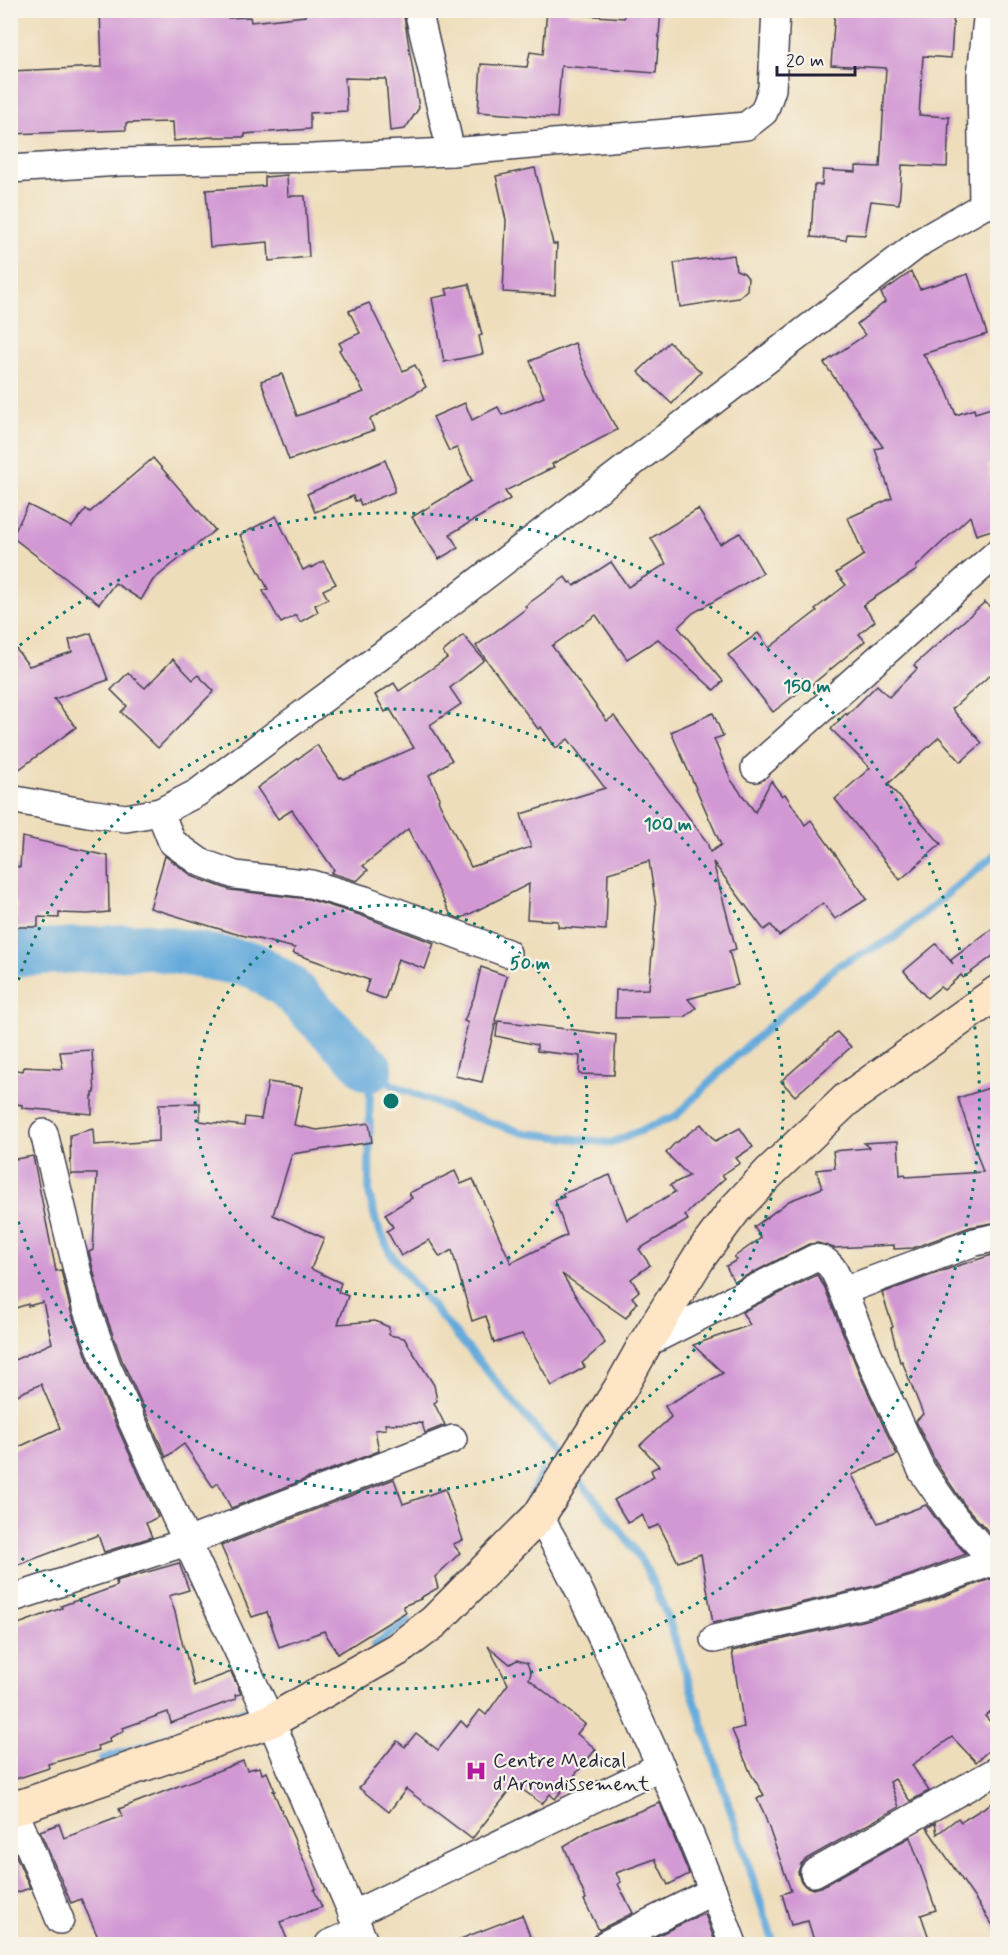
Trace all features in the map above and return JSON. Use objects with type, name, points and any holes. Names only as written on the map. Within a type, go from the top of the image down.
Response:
[{"type":"main road","points":[[12,1806],[272,1721],[398,1649],[434,1622],[545,1507],[620,1389],[700,1256],[735,1209],[769,1173],[846,1100],[998,992]]},
{"type":"street","points":[[10,169],[120,162],[313,158],[451,152],[746,126],[764,112],[772,89],[776,10]]},
{"type":"street","points":[[10,799],[126,818],[160,812],[197,793],[378,658],[922,241],[990,204],[981,75],[988,10]]},
{"type":"street","points":[[423,15],[451,152]]},
{"type":"street","points":[[755,768],[998,552]]},
{"type":"street","points":[[160,812],[172,842],[201,862],[235,875],[311,884],[365,900],[507,953]]},
{"type":"street","points":[[44,1133],[86,1307],[107,1366],[272,1721],[358,1930]]},
{"type":"street","points":[[843,1291],[975,1242],[998,1237]]},
{"type":"street","points":[[645,1344],[815,1258],[823,1258],[831,1265],[874,1368],[922,1471],[954,1517],[996,1564],[878,1602],[714,1639]]},
{"type":"street","points":[[10,1599],[187,1542],[453,1439]]},
{"type":"street","points":[[545,1507],[561,1554],[661,1766],[733,1944]]},
{"type":"street","points":[[329,1944],[661,1766]]},
{"type":"street","points":[[814,1873],[998,1770]]},
{"type":"street","points":[[12,1806],[60,1920]]},
{"type":"street","points":[[606,1944],[713,1891]]},
{"type":"building","points":[[100,10],[228,10],[228,18],[250,17],[251,22],[305,16],[305,10],[403,10],[419,108],[405,129],[390,131],[386,79],[345,78],[347,111],[310,113],[310,129],[245,134],[245,137],[211,137],[174,141],[173,122],[126,123],[126,130],[10,134],[10,71],[102,67]]},
{"type":"building","points":[[547,10],[568,10],[568,14],[624,18],[624,10],[661,10],[656,73],[561,66],[557,118],[478,112],[481,64],[527,67],[530,52],[543,54]]},
{"type":"building","points":[[835,10],[954,10],[951,58],[923,56],[919,115],[949,117],[947,167],[902,165],[899,204],[871,201],[865,235],[847,234],[846,240],[811,237],[814,185],[822,185],[823,170],[856,172],[856,166],[880,167],[886,68],[831,65]]},
{"type":"building","points":[[535,168],[553,244],[557,244],[555,295],[503,292],[506,220],[496,176]]},
{"type":"building","points":[[287,175],[288,196],[305,196],[309,257],[269,261],[268,242],[210,247],[206,190],[265,186],[265,177]]},
{"type":"building","points":[[734,255],[736,270],[744,273],[748,278],[747,290],[738,298],[680,307],[674,263]]},
{"type":"building","points":[[911,272],[920,289],[968,274],[987,334],[923,354],[946,389],[956,415],[974,409],[975,413],[998,406],[998,462],[988,465],[998,515],[998,528],[976,535],[970,516],[916,567],[917,570],[863,605],[875,621],[859,634],[865,641],[804,691],[803,689],[773,712],[728,655],[758,633],[769,648],[846,585],[836,573],[864,555],[848,518],[892,498],[875,449],[883,447],[824,363],[865,335],[857,324],[885,302],[881,293]]},
{"type":"building","points":[[469,284],[482,335],[479,336],[483,354],[444,362],[432,298],[448,295],[446,289]]},
{"type":"building","points":[[369,303],[403,371],[415,365],[426,387],[370,419],[374,430],[289,460],[261,381],[282,374],[297,416],[364,392],[339,350],[342,348],[339,343],[360,333],[349,311]]},
{"type":"building","points":[[669,342],[701,372],[672,404],[638,372]]},
{"type":"building","points":[[575,343],[584,367],[617,430],[552,464],[554,467],[505,491],[510,499],[450,534],[458,548],[439,559],[412,517],[472,481],[457,448],[449,451],[433,417],[465,403],[472,420],[498,407],[502,415],[544,397],[530,361]]},
{"type":"building","points":[[153,458],[215,530],[153,580],[141,600],[115,583],[99,604],[12,537],[28,505],[72,527],[86,509],[90,512]]},
{"type":"building","points":[[385,460],[394,483],[394,492],[361,505],[359,500],[355,501],[353,496],[315,512],[307,494]]},
{"type":"building","points":[[698,509],[720,544],[740,533],[763,573],[693,613],[678,627],[723,681],[714,690],[658,639],[627,659],[596,615],[552,646],[607,721],[614,716],[707,842],[710,852],[721,845],[671,732],[713,713],[723,736],[714,739],[731,780],[755,812],[771,781],[782,796],[785,794],[805,825],[811,820],[867,899],[835,919],[823,903],[779,936],[771,925],[764,930],[713,862],[736,949],[729,951],[738,985],[688,999],[696,1008],[685,1017],[615,1018],[616,990],[649,989],[656,906],[649,861],[608,873],[606,930],[558,927],[558,921],[527,919],[529,884],[460,919],[451,915],[408,829],[363,866],[368,870],[357,881],[331,873],[334,870],[292,810],[278,819],[257,788],[317,745],[343,779],[414,748],[390,709],[385,712],[375,695],[394,683],[399,691],[447,658],[443,652],[463,635],[484,660],[450,688],[461,704],[430,725],[452,760],[429,775],[440,798],[438,800],[471,867],[531,847],[521,814],[605,788],[568,739],[556,748],[541,727],[538,729],[476,646],[565,577],[574,586],[611,562],[628,587],[666,564],[651,538]]},
{"type":"building","points":[[276,516],[303,570],[311,566],[312,568],[323,561],[336,584],[323,590],[328,599],[315,605],[318,612],[300,622],[296,615],[281,623],[263,591],[268,589],[240,535]]},
{"type":"building","points":[[985,602],[998,615],[998,668],[952,709],[982,743],[961,762],[939,737],[888,784],[941,844],[900,880],[835,799],[870,768],[831,729],[877,685],[889,697],[917,669],[914,665]]},
{"type":"building","points":[[91,633],[108,680],[54,699],[76,727],[10,776],[10,641],[29,666],[72,652],[69,640]]},
{"type":"building","points":[[173,659],[193,680],[198,675],[214,691],[158,748],[121,712],[127,706],[111,690],[128,673],[145,688]]},
{"type":"building","points":[[22,837],[108,856],[109,912],[59,913],[59,918],[38,917],[38,927],[16,927],[17,904],[10,902],[10,865],[20,867]]},
{"type":"building","points":[[165,856],[194,877],[230,890],[308,899],[360,915],[434,943],[425,969],[398,959],[385,999],[365,992],[369,980],[293,953],[295,948],[233,933],[150,908]]},
{"type":"building","points":[[998,924],[998,952],[963,978],[961,975],[944,990],[940,987],[927,998],[904,971],[936,944],[953,964],[951,960]]},
{"type":"building","points":[[481,967],[507,976],[482,1082],[455,1076],[468,1023],[464,1021],[474,997]]},
{"type":"building","points":[[498,1021],[616,1035],[614,1075],[579,1074],[580,1056],[537,1051],[537,1045],[496,1036]]},
{"type":"building","points":[[837,1032],[851,1047],[795,1096],[781,1081]]},
{"type":"building","points":[[92,1050],[95,1093],[92,1096],[92,1114],[22,1108],[22,1105],[10,1103],[10,1069],[23,1071],[24,1067],[63,1069],[60,1052]]},
{"type":"building","points":[[268,1082],[302,1087],[294,1125],[317,1130],[369,1123],[372,1142],[292,1154],[273,1215],[324,1238],[311,1269],[341,1283],[338,1292],[348,1296],[338,1324],[375,1321],[389,1327],[389,1335],[404,1338],[434,1385],[437,1401],[434,1403],[445,1425],[425,1433],[422,1423],[385,1424],[386,1429],[375,1430],[379,1451],[231,1508],[218,1483],[213,1487],[184,1444],[166,1457],[122,1360],[101,1302],[89,1252],[93,1250],[97,1174],[71,1174],[70,1135],[93,1129],[94,1145],[159,1141],[159,1104],[200,1103],[200,1121],[244,1126],[245,1117],[261,1119]]},
{"type":"building","points":[[998,1085],[998,1222],[970,1227],[913,1248],[894,1249],[894,1245],[834,1248],[818,1243],[809,1244],[734,1282],[726,1266],[737,1260],[734,1257],[761,1238],[754,1227],[789,1201],[822,1188],[816,1170],[835,1168],[833,1151],[869,1148],[864,1143],[898,1141],[900,1175],[905,1174],[906,1177],[983,1172],[958,1098]]},
{"type":"building","points":[[701,1124],[715,1141],[740,1128],[753,1147],[736,1158],[740,1163],[722,1175],[725,1178],[685,1215],[688,1220],[639,1249],[650,1265],[631,1279],[639,1291],[632,1297],[637,1303],[626,1318],[562,1274],[605,1343],[582,1363],[585,1367],[552,1386],[522,1334],[494,1343],[486,1316],[472,1321],[452,1250],[440,1257],[429,1240],[401,1256],[387,1231],[393,1227],[385,1214],[412,1198],[409,1193],[455,1171],[461,1184],[473,1179],[511,1263],[567,1235],[555,1200],[564,1197],[562,1194],[610,1175],[627,1220],[675,1192],[670,1185],[689,1176],[666,1153]]},
{"type":"building","points":[[33,1156],[56,1271],[61,1270],[71,1312],[92,1371],[158,1517],[146,1523],[152,1537],[104,1552],[98,1535],[10,1568],[10,1451],[60,1428],[41,1384],[10,1398],[10,1362],[52,1343],[43,1302],[10,1310],[10,1160]]},
{"type":"building","points":[[998,1253],[998,1317],[992,1320],[998,1334],[998,1542],[966,1507],[936,1463],[916,1421],[923,1414],[902,1361],[900,1362],[891,1328],[893,1327],[882,1293]]},
{"type":"building","points":[[817,1275],[824,1286],[860,1375],[897,1455],[852,1475],[878,1523],[926,1505],[966,1554],[874,1586],[713,1623],[701,1554],[678,1562],[659,1525],[648,1529],[642,1514],[628,1523],[614,1500],[654,1477],[651,1470],[659,1466],[640,1445],[671,1417],[665,1406],[723,1373],[693,1345],[750,1325],[742,1312]]},
{"type":"building","points":[[394,1479],[403,1504],[445,1489],[463,1540],[453,1544],[460,1553],[435,1577],[438,1588],[421,1599],[403,1606],[406,1612],[338,1654],[324,1631],[279,1647],[267,1612],[252,1617],[221,1546]]},
{"type":"building","points":[[179,1563],[189,1590],[169,1596],[194,1686],[231,1672],[241,1694],[235,1695],[236,1699],[171,1723],[168,1712],[123,1728],[124,1731],[109,1738],[110,1742],[97,1746],[99,1750],[48,1764],[49,1768],[10,1781],[10,1627],[117,1586],[116,1581]]},
{"type":"building","points":[[990,1579],[998,1581],[998,1705],[985,1716],[998,1730],[998,1742],[976,1762],[952,1737],[912,1765],[929,1791],[910,1801],[895,1779],[890,1782],[899,1807],[806,1859],[798,1872],[805,1886],[813,1889],[821,1887],[910,1837],[936,1910],[921,1915],[931,1944],[815,1944],[808,1921],[791,1925],[782,1894],[791,1891],[757,1799],[764,1795],[751,1774],[732,1730],[744,1727],[732,1651],[883,1616]]},
{"type":"building","name":"Centre Medical d'Arrondissement","points":[[488,1646],[510,1664],[517,1660],[527,1663],[531,1673],[529,1679],[585,1724],[577,1734],[596,1749],[555,1799],[550,1794],[542,1804],[515,1784],[472,1839],[406,1789],[389,1812],[359,1788],[397,1741],[405,1747],[416,1733],[438,1750],[461,1721],[467,1727],[480,1710],[486,1715],[508,1684]]},
{"type":"building","points":[[243,1761],[247,1770],[260,1767],[262,1774],[267,1772],[322,1907],[280,1922],[289,1944],[101,1944],[81,1899],[71,1903],[40,1831],[59,1824],[64,1838],[122,1816],[119,1809]]},
{"type":"building","points":[[998,1799],[998,1933],[927,1828],[935,1823],[937,1834],[958,1818],[961,1822]]},
{"type":"building","points":[[660,1803],[689,1874],[668,1885],[655,1859],[616,1873],[621,1882],[618,1884],[633,1913],[599,1930],[584,1900],[586,1899],[564,1846],[590,1830]]},
{"type":"building","points":[[10,1842],[30,1888],[10,1895]]},
{"type":"building","points":[[705,1914],[716,1944],[640,1944],[696,1917]]},
{"type":"building","points":[[522,1915],[533,1944],[450,1943]]},
{"type":"waterway","points":[[370,1069],[393,1085],[458,1112],[524,1133],[611,1143],[676,1116],[735,1057],[837,966],[894,938],[998,852]]},
{"type":"waterway","points":[[10,954],[146,946],[254,965],[287,986],[370,1069]]},
{"type":"waterway","points":[[370,1069],[369,1193],[376,1222],[390,1253],[565,1463]]},
{"type":"waterway","points":[[525,1510],[542,1472]]},
{"type":"waterway","points":[[574,1474],[615,1523],[637,1554],[659,1596],[774,1944]]},
{"type":"waterway","points":[[374,1645],[408,1621]]},
{"type":"waterway","points":[[275,1698],[298,1688]]},
{"type":"waterway","points":[[102,1759],[213,1723],[259,1705]]},
{"type":"place","name":"Centre Medical d'Arrondissement","points":[[476,1771]]}]
